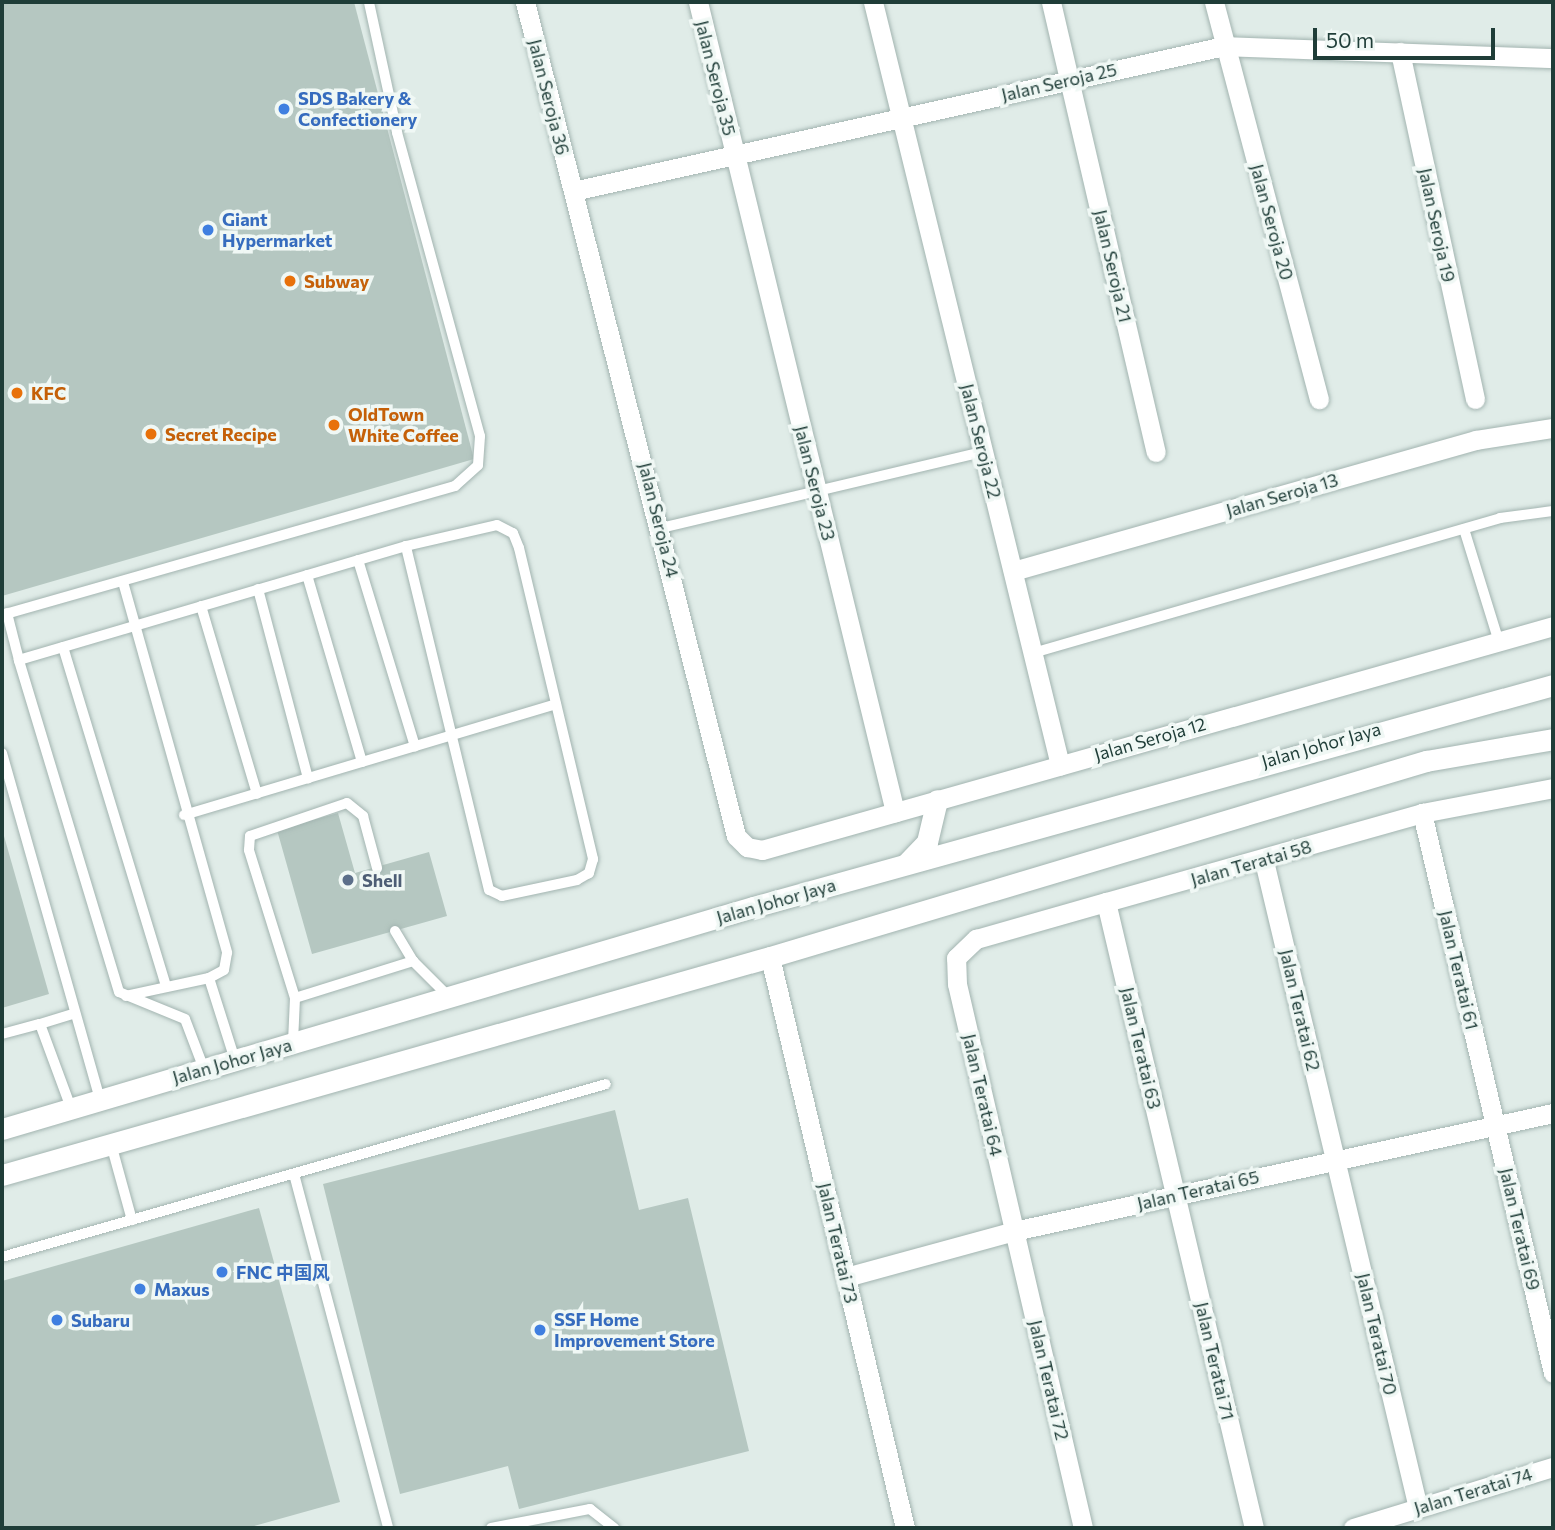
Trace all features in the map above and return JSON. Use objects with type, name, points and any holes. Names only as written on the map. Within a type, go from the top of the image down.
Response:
[{"type":"main road","name":"Jalan Johor Jaya","points":[[2,1129],[905,864],[1553,685]]},
{"type":"main road","points":[[2,1175],[770,957],[1426,761],[1553,739]]},
{"type":"main road","points":[[905,864],[927,842],[937,800]]},
{"type":"street","name":"Jalan Seroja 36","points":[[526,2],[573,191]]},
{"type":"street","name":"Jalan Seroja 35","points":[[698,2],[735,155]]},
{"type":"street","name":"Jalan Seroja 22","points":[[873,2],[1060,765]]},
{"type":"street","name":"Jalan Seroja 21","points":[[1051,2],[1156,452]]},
{"type":"street","name":"Jalan Seroja 20","points":[[1214,2],[1320,399]]},
{"type":"street","name":"Jalan Seroja 25","points":[[573,191],[1224,46],[1553,58]]},
{"type":"street","name":"Jalan Seroja 19","points":[[1400,52],[1475,399]]},
{"type":"street","name":"Jalan Seroja 23","points":[[735,155],[895,812]]},
{"type":"street","name":"Jalan Seroja 24","points":[[573,191],[661,528],[736,836],[747,847]]},
{"type":"street","name":"Jalan Seroja 13","points":[[1013,571],[1476,440],[1553,428]]},
{"type":"street","name":"Jalan Seroja 12","points":[[747,847],[762,850],[1498,639],[1553,626]]},
{"type":"street","name":"Jalan Teratai 58","points":[[956,958],[976,939],[1264,861],[1422,813],[1553,788]]},
{"type":"street","name":"Jalan Teratai 61","points":[[1422,813],[1495,1126]]},
{"type":"street","name":"Jalan Teratai 62","points":[[1264,861],[1336,1160]]},
{"type":"street","name":"Jalan Teratai 63","points":[[1106,902],[1175,1195]]},
{"type":"street","name":"Jalan Teratai 73","points":[[770,957],[905,1528]]},
{"type":"street","name":"Jalan Teratai 64","points":[[956,958],[1014,1231]]},
{"type":"street","name":"Jalan Teratai 65","points":[[846,1277],[1014,1231],[1553,1113]]},
{"type":"street","name":"Jalan Teratai 69","points":[[1495,1126],[1553,1373]]},
{"type":"street","name":"Jalan Teratai 70","points":[[1336,1160],[1418,1508]]},
{"type":"street","name":"Jalan Teratai 71","points":[[1175,1195],[1254,1528]]},
{"type":"street","name":"Jalan Teratai 72","points":[[1014,1231],[1083,1528]]},
{"type":"street","name":"Jalan Teratai 74","points":[[1353,1528],[1553,1466]]},
{"type":"lane","points":[[122,997],[4,614],[455,486],[478,465],[480,436],[397,132],[369,2]]},
{"type":"lane","points":[[661,528],[983,452]]},
{"type":"lane","points":[[1033,653],[1464,529],[1553,511]]},
{"type":"lane","points":[[19,660],[406,546],[497,525],[513,533],[593,859],[589,873],[577,880],[502,896],[489,890],[406,546]]},
{"type":"lane","points":[[1464,529],[1498,639]]},
{"type":"lane","points":[[358,560],[415,747]]},
{"type":"lane","points":[[307,575],[362,762]]},
{"type":"lane","points":[[122,997],[209,978],[224,970],[227,953],[184,815],[131,626],[123,582]]},
{"type":"lane","points":[[258,589],[308,778]]},
{"type":"lane","points":[[201,606],[257,794]]},
{"type":"lane","points":[[62,647],[166,987]]},
{"type":"lane","points":[[184,815],[556,704]]},
{"type":"lane","points":[[2,753],[100,1099]]},
{"type":"lane","points":[[293,1043],[295,998],[249,850],[250,836],[347,803],[363,816],[377,868]]},
{"type":"lane","points":[[395,931],[413,961],[449,997]]},
{"type":"lane","points":[[295,998],[413,961]]},
{"type":"lane","points":[[209,978],[235,1060]]},
{"type":"lane","points":[[122,997],[185,1019],[204,1069]]},
{"type":"lane","points":[[2,1034],[74,1014]]},
{"type":"lane","points":[[40,1024],[71,1108]]},
{"type":"lane","points":[[2,1257],[606,1084]]},
{"type":"lane","points":[[111,1144],[132,1220]]},
{"type":"lane","points":[[294,1174],[388,1528]]},
{"type":"lane","points":[[491,1528],[590,1509],[614,1528]]},
{"type":"building","name":"Giant Hypermarket","points":[[2,2],[354,2],[474,459],[2,596]]},
{"type":"building","points":[[338,813],[355,873],[429,852],[447,916],[312,954],[277,830]]},
{"type":"building","points":[[2,829],[49,994],[2,1008]]},
{"type":"building","name":"SSF Home Improvement Store","points":[[615,1110],[639,1210],[688,1198],[749,1451],[519,1509],[508,1466],[400,1494],[323,1184]]},
{"type":"building","points":[[259,1208],[340,1502],[247,1528],[2,1528],[2,1281]]},
{"type":"place","name":"SDS Bakery & Confectionery","points":[[284,109]]},
{"type":"place","name":"Giant Hypermarket","points":[[208,230]]},
{"type":"place","name":"Subway","points":[[290,281]]},
{"type":"place","name":"KFC","points":[[17,393]]},
{"type":"place","name":"OldTown White Coffee","points":[[334,425]]},
{"type":"place","name":"Secret Recipe","points":[[151,434]]},
{"type":"place","name":"Shell","points":[[348,880]]},
{"type":"place","name":"FNC 中国风","points":[[222,1272]]},
{"type":"place","name":"Maxus","points":[[140,1289]]},
{"type":"place","name":"Subaru","points":[[57,1320]]},
{"type":"place","name":"SSF Home Improvement Store","points":[[540,1330]]}]
